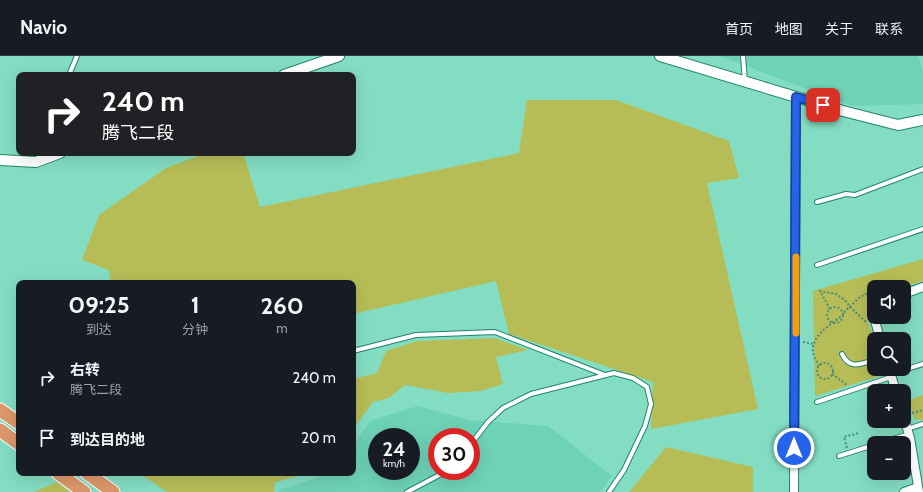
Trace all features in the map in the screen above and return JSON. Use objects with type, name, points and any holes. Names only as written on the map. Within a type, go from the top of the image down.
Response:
[{"type":"highway","points":[[0,410],[16,421]]},
{"type":"highway","points":[[0,430],[16,442]]},
{"type":"highway","points":[[62,476],[84,492]]},
{"type":"highway","points":[[91,476],[113,492]]},
{"type":"street","points":[[293,72],[339,56]]},
{"type":"street","points":[[660,56],[843,112],[898,125],[923,120]]},
{"type":"street","points":[[794,492],[796,97]]},
{"type":"street","points":[[0,160],[37,160],[50,156]]},
{"type":"street","points":[[913,290],[923,287]]},
{"type":"street","points":[[904,492],[918,490],[914,460],[907,428]]},
{"type":"lane","points":[[70,72],[77,56]]},
{"type":"lane","points":[[742,56],[745,82]]},
{"type":"lane","points":[[817,202],[846,194],[855,195],[923,169]]},
{"type":"lane","points":[[818,265],[923,229]]},
{"type":"lane","points":[[356,350],[416,335],[495,332],[605,375]]},
{"type":"lane","points":[[842,354],[845,360],[850,364],[859,365],[867,362]]},
{"type":"lane","points":[[911,367],[923,364]]},
{"type":"lane","points":[[480,432],[488,422],[503,408],[531,394],[614,373],[632,378],[647,387],[651,404],[646,426],[624,470],[609,492]]},
{"type":"lane","points":[[816,402],[854,390],[884,376]]},
{"type":"lane","points":[[898,436],[923,424]]},
{"type":"lane","points":[[839,456],[867,447]]},
{"type":"lane","points":[[407,492],[430,480]]},
{"type":"path","points":[[830,309],[820,291],[836,294],[845,300],[875,332]]},
{"type":"path","points":[[819,366],[823,364],[830,365],[832,374],[829,378],[821,378],[818,374],[819,366],[813,353],[816,338],[844,314],[845,311],[860,297],[867,294]]},
{"type":"path","points":[[832,323],[827,317],[830,309],[836,307],[843,311],[844,314]]},
{"type":"path","points":[[832,374],[854,390]]},
{"type":"path","points":[[912,413],[923,410]]},
{"type":"path","points":[[849,453],[844,437],[859,433]]},
{"type":"shaded area","points":[[720,56],[918,56],[923,72],[923,104],[852,106]]},
{"type":"shaded area","points":[[527,100],[616,100],[729,141],[739,178],[707,183],[758,409],[651,429],[653,382],[509,334],[496,281],[356,313],[356,280],[111,280],[109,270],[82,260],[99,215],[166,168],[198,156],[244,156],[260,207],[519,153]]},
{"type":"shaded area","points":[[923,259],[923,281],[911,285],[911,280],[867,280],[867,324],[869,324],[872,332],[867,332],[867,376],[880,376],[815,396],[813,291]]},
{"type":"shaded area","points":[[495,338],[528,350],[496,357],[503,384],[481,391],[448,393],[405,385],[389,398],[373,402],[356,425],[356,378],[377,373],[386,351],[417,341]]},
{"type":"shaded area","points":[[923,395],[923,420],[914,419],[911,408],[911,399]]},
{"type":"shaded area","points":[[418,406],[469,420],[548,426],[612,476],[600,492],[278,492],[278,490],[323,476],[356,476],[356,442],[370,421]]},
{"type":"shaded area","points":[[666,447],[753,467],[753,492],[629,492]]},
{"type":"shaded area","points":[[143,476],[298,476],[275,482],[274,492],[167,492]]},
{"type":"shaded area","points":[[57,482],[70,492],[34,492]]},
{"type":"slow traffic","points":[[796,257],[796,333]]},
{"type":"route","points":[[794,448],[796,340],[796,97],[823,105]]}]
